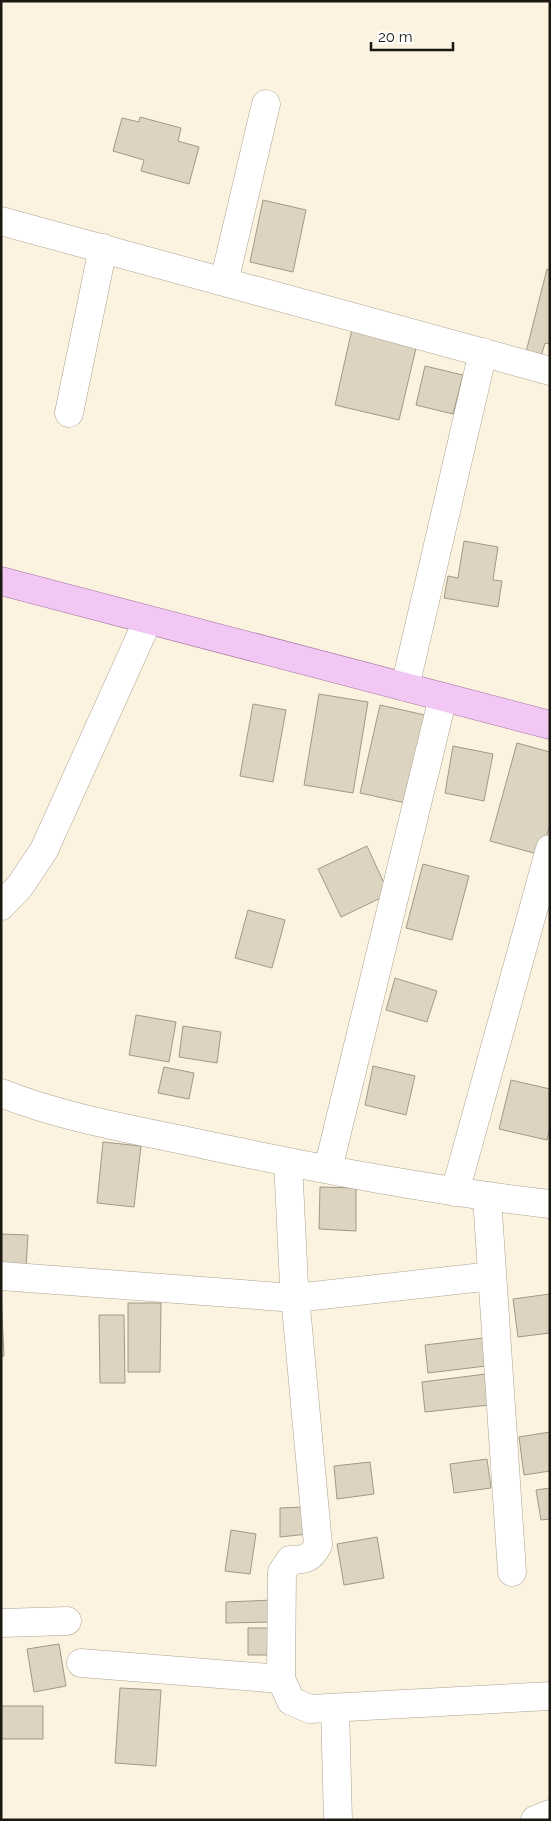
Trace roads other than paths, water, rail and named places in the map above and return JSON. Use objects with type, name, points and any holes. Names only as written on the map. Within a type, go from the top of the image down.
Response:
[{"type":"main road","points":[[1,581],[550,725]]},
{"type":"street","points":[[224,282],[266,104]]},
{"type":"street","points":[[1,220],[550,371]]},
{"type":"street","points":[[69,413],[103,248]]},
{"type":"street","points":[[405,687],[483,352]]},
{"type":"street","points":[[1,906],[20,886],[44,850],[148,620]]},
{"type":"street","points":[[328,1169],[443,697]]},
{"type":"street","points":[[455,1192],[550,849]]},
{"type":"street","points":[[1,1093],[69,1116],[288,1162],[455,1192],[550,1204]]},
{"type":"street","points":[[288,1162],[296,1298],[318,1545],[313,1555],[305,1560],[290,1560],[282,1572],[280,1679],[291,1701],[310,1709],[550,1696]]},
{"type":"street","points":[[488,1197],[512,1572]]},
{"type":"street","points":[[1,1276],[296,1298],[492,1276]]},
{"type":"street","points":[[1,1623],[67,1621]]},
{"type":"street","points":[[80,1663],[280,1679]]},
{"type":"street","points":[[336,1708],[338,1820]]},
{"type":"street","points":[[535,1820],[550,1814]]}]
